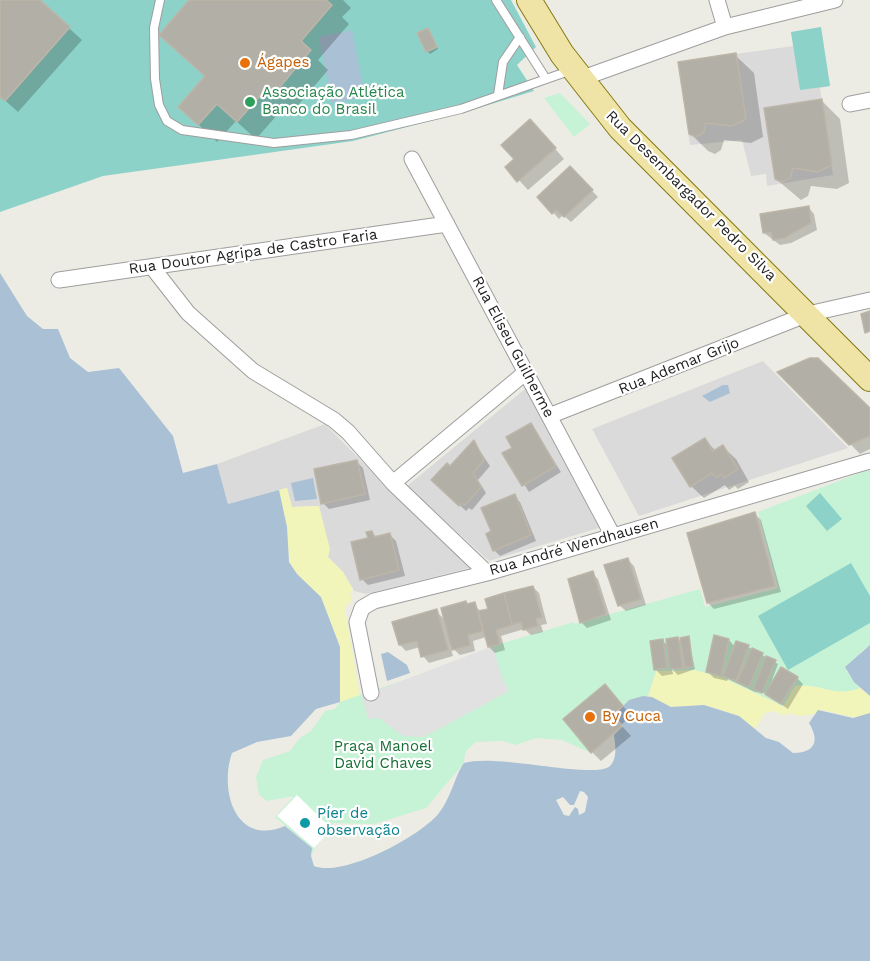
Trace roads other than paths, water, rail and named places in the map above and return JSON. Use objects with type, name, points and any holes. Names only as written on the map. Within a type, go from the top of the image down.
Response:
[{"type":"main road","name":"Rua Desembargador Pedro Silva","points":[[529,0],[577,74],[620,128],[808,314],[870,379]]},
{"type":"street","points":[[717,0],[725,27]]},
{"type":"street","points":[[577,74],[725,27],[835,0]]},
{"type":"street","points":[[850,104],[870,100]]},
{"type":"street","name":"Rua Eliseu Guilherme","points":[[412,159],[613,536]]},
{"type":"street","name":"Rua Doutor Agripa de Castro Faria","points":[[59,280],[447,224]]},
{"type":"street","points":[[152,267],[188,312],[245,364],[280,390],[334,420],[393,483],[487,573]]},
{"type":"street","name":"Rua Ademar Grijo","points":[[549,416],[808,314],[870,300]]},
{"type":"street","points":[[393,483],[526,372]]},
{"type":"street","name":"Rua André Wendhausen","points":[[371,693],[357,622],[362,608],[374,601],[487,573],[870,461]]},
{"type":"lane","points":[[160,0],[154,28],[155,79],[159,105],[167,121],[182,130],[274,143],[351,135],[461,109],[546,79],[577,74]]},
{"type":"lane","points":[[496,0],[546,79]]},
{"type":"lane","points":[[498,95],[503,62],[520,38]]},
{"type":"place","name":"Ágapes","points":[[245,63]]},
{"type":"place","name":"Associação Atlética Banco do Brasil","points":[[250,102]]},
{"type":"place","name":"By Cuca","points":[[590,717]]},
{"type":"place","name":"Píer de observação","points":[[305,823]]},
{"type":"park label","name":"Praça Manoel David Chaves","points":[[383,756]]}]
